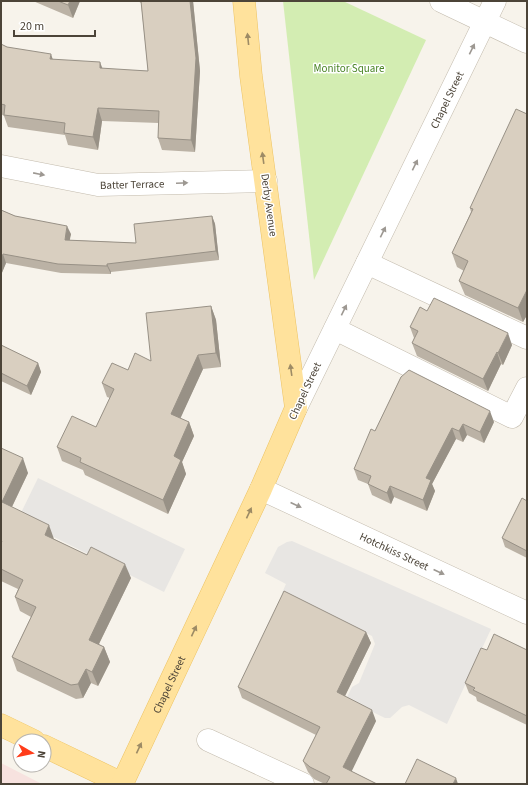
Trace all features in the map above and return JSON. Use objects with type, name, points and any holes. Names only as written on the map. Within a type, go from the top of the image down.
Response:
[{"type":"main road","name":"Derby Avenue","points":[[244,1],[252,76],[296,408]]},
{"type":"main road","name":"Chapel Street","points":[[122,784],[261,489],[296,408]]},
{"type":"main road","points":[[1,725],[18,733]]},
{"type":"main road","points":[[52,750],[122,784]]},
{"type":"street","points":[[441,1],[484,23],[527,42]]},
{"type":"street","name":"Chapel Street","points":[[296,408],[495,1]]},
{"type":"street","name":"Batter Terrace","points":[[1,166],[98,185],[266,181]]},
{"type":"street","points":[[367,263],[527,338]]},
{"type":"street","points":[[334,330],[512,417],[527,388]]},
{"type":"street","name":"Hotchkiss Street","points":[[261,489],[527,613]]},
{"type":"street","points":[[208,740],[282,779],[304,784]]},
{"type":"shaded area","points":[[38,478],[185,549],[164,592],[18,519]]},
{"type":"shaded area","points":[[292,541],[491,629],[447,724],[409,705],[402,707],[390,718],[385,718],[346,699],[352,687],[359,683],[375,644],[372,636],[282,593],[286,584],[265,573],[278,547]]},
{"type":"shaded area","points":[[1,763],[12,769],[12,773],[21,773],[42,784],[1,784]]},
{"type":"green space","name":"Monitor Square","points":[[283,1],[343,1],[426,40],[314,280]]},
{"type":"building","points":[[58,1],[70,1],[68,5]]},
{"type":"building","points":[[141,1],[190,1],[196,58],[191,140],[158,138],[159,111],[98,108],[93,137],[64,133],[65,123],[4,115],[5,105],[1,104],[1,44],[7,47],[51,54],[50,59],[100,62],[100,68],[148,71]]},
{"type":"building","points":[[516,109],[527,114],[527,290],[518,308],[459,281],[468,261],[452,253],[473,209],[470,208]]},
{"type":"building","points":[[1,210],[15,216],[67,226],[65,240],[136,243],[134,224],[212,216],[216,251],[107,264],[107,266],[58,264],[3,254],[1,259]]},
{"type":"building","points":[[434,298],[508,333],[483,379],[412,343],[418,331],[410,327],[420,307],[427,311]]},
{"type":"building","points":[[211,306],[216,353],[198,355],[171,414],[189,422],[174,456],[181,460],[163,500],[80,462],[81,458],[57,447],[72,416],[96,427],[114,389],[102,383],[112,363],[128,370],[135,353],[151,361],[146,313]]},
{"type":"building","points":[[1,345],[38,363],[27,386],[1,373]]},
{"type":"building","points":[[409,370],[490,411],[480,432],[463,424],[459,431],[452,428],[426,478],[431,480],[423,500],[390,486],[387,493],[368,484],[371,476],[354,469],[371,429],[375,431],[401,377]]},
{"type":"building","points":[[1,448],[23,458],[2,502],[49,525],[45,535],[87,555],[91,547],[125,564],[89,640],[104,647],[92,672],[86,669],[78,684],[71,685],[12,657],[36,607],[15,597],[23,580],[1,569]]},
{"type":"building","points":[[522,498],[527,501],[527,551],[502,538]]},
{"type":"building","points":[[284,591],[366,632],[337,692],[372,710],[343,767],[377,784],[326,784],[330,777],[310,767],[303,761],[320,727],[238,687]]},
{"type":"building","points":[[494,634],[527,650],[527,716],[473,690],[475,688],[465,683],[481,648],[487,650]]},
{"type":"building","points":[[417,759],[456,778],[453,784],[405,784]]}]
